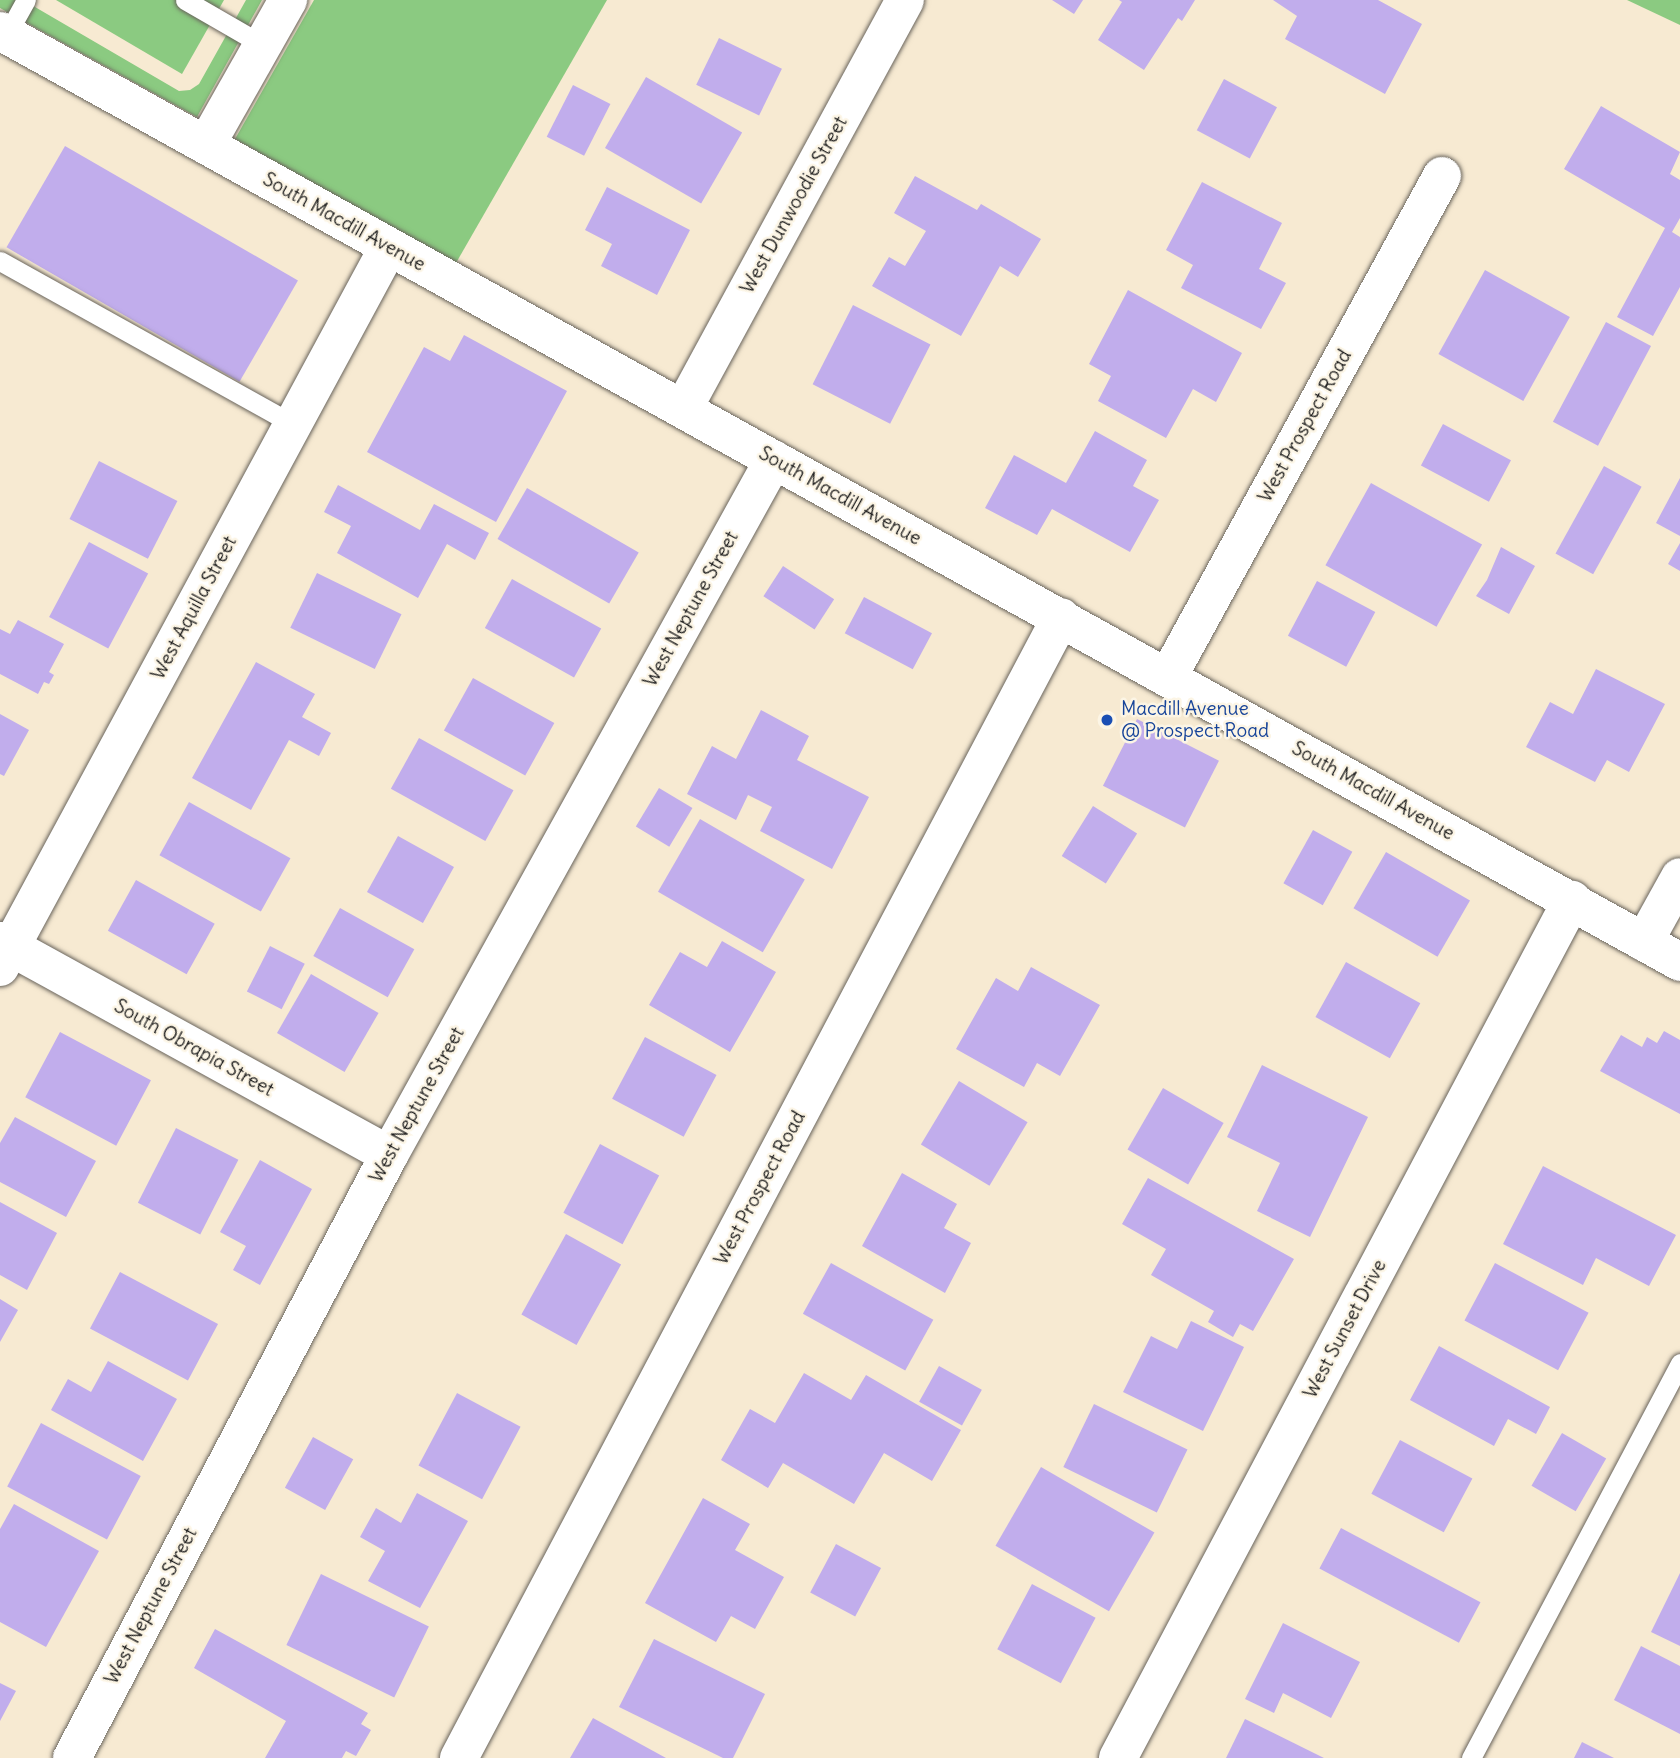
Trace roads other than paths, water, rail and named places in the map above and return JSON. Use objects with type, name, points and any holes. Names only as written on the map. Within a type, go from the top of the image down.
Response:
[{"type":"street","points":[[206,145],[288,0]]},
{"type":"street","name":"West Dunwoodie Street","points":[[682,409],[905,0]]},
{"type":"street","name":"South Macdill Avenue","points":[[2,37],[206,145],[1680,962]]},
{"type":"street","name":"West Prospect Road","points":[[1168,677],[1442,176]]},
{"type":"street","name":"West Aquilla Street","points":[[4,952],[388,248]]},
{"type":"street","name":"West Neptune Street","points":[[72,1758],[389,1155],[774,459]]},
{"type":"street","name":"West Prospect Road","points":[[459,1758],[1061,617]]},
{"type":"street","points":[[1644,942],[1680,877]]},
{"type":"street","name":"West Sunset Drive","points":[[1118,1758],[1572,900]]},
{"type":"street","name":"South Obrapia Street","points":[[4,952],[389,1155]]},
{"type":"lane","points":[[2,37],[26,0]]},
{"type":"lane","points":[[185,0],[263,45]]},
{"type":"lane","points":[[0,261],[293,424]]},
{"type":"lane","points":[[1471,1758],[1680,1363]]},
{"type":"place","name":"Macdill Avenue @ Prospect Road","points":[[1107,720]]}]
